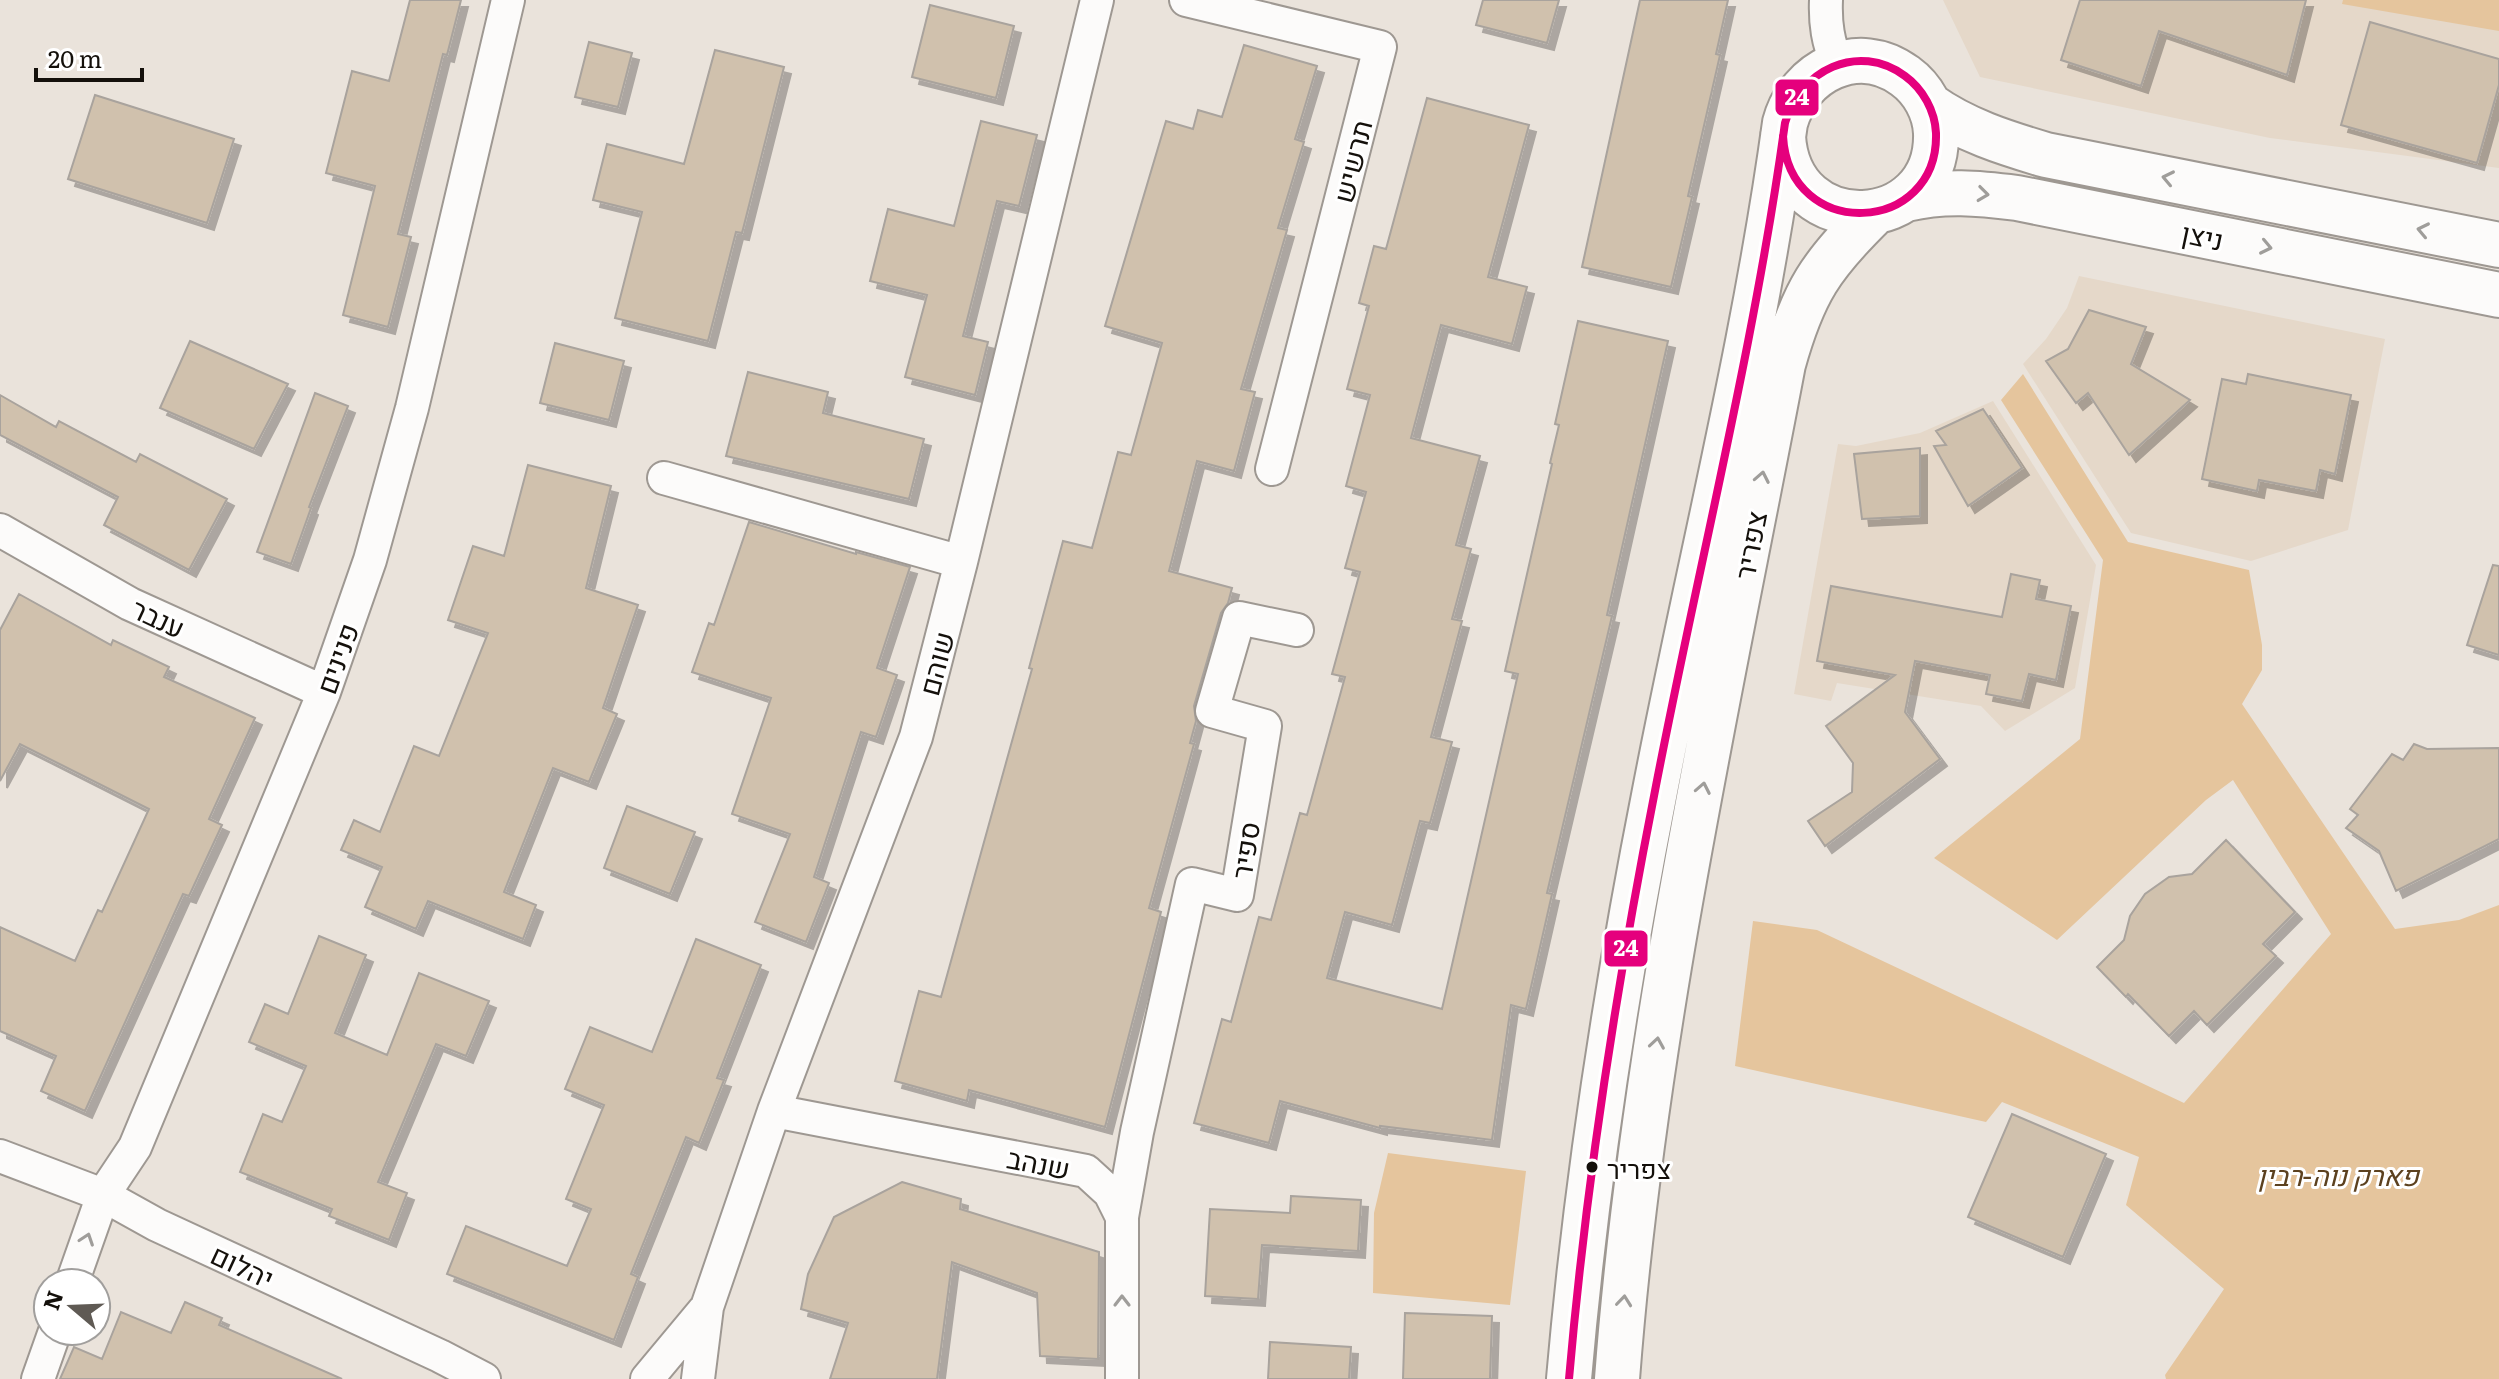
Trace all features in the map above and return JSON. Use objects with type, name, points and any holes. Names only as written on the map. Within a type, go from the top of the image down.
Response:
[{"type":"street","name":"פנינים","points":[[78,1267],[103,1195],[135,1147],[324,692],[370,560],[408,423],[508,0]]},
{"type":"street","name":"שוהם","points":[[698,1379],[707,1307],[774,1111],[916,737],[1097,0]]},
{"type":"street","name":"תרשיש","points":[[1186,0],[1380,47],[1272,469]]},
{"type":"street","points":[[1826,0],[1828,43],[1837,64]]},
{"type":"street","points":[[1865,61],[1887,66],[1914,84],[1929,105],[1935,128],[1933,157],[1924,178],[1890,206],[1847,213],[1815,200],[1795,179],[1788,166],[1783,136],[1787,114],[1795,97],[1818,73],[1837,64],[1865,61]]},
{"type":"street","name":"ניצן","points":[[1929,105],[1945,117],[1978,132],[2046,155],[2499,245]]},
{"type":"street","name":"צפריר","points":[[1569,1379],[1588,1185],[1620,979],[1654,795],[1753,314],[1783,136]]},
{"type":"street","name":"ניצן","points":[[1890,206],[1935,192],[1961,191],[2017,198],[2499,295]]},
{"type":"street","name":"צפריר","points":[[1617,1379],[1645,1114],[1783,364],[1807,295],[1825,264],[1890,206]]},
{"type":"street","points":[[664,478],[961,562]]},
{"type":"street","name":"ענבר","points":[[0,530],[130,604],[324,692]]},
{"type":"street","name":"ספיר","points":[[1122,1217],[1137,1132],[1192,884],[1237,895],[1265,726],[1212,711],[1235,631],[1239,618],[1297,630]]},
{"type":"street","name":"שנהב","points":[[774,1111],[1086,1171],[1110,1193],[1122,1217]]},
{"type":"street","name":"יהלום","points":[[0,1156],[103,1195],[157,1225],[484,1379]]},
{"type":"street","points":[[1122,1217],[1122,1379]]},
{"type":"street","name":"שוהם","points":[[647,1379],[707,1307]]},
{"type":"street","points":[[38,1379],[49,1347]]},
{"type":"shaded area","points":[[1943,0],[2499,0],[2499,168],[2270,138],[1980,77]]},
{"type":"shaded area","points":[[2079,276],[2385,339],[2348,530],[2251,561],[2131,533],[2023,364],[2046,339],[2067,308]]},
{"type":"shaded area","points":[[1993,401],[2096,565],[2075,688],[2005,731],[1981,706],[1837,683],[1831,701],[1794,694],[1838,444],[1856,446],[1920,433]]},
{"type":"green space","points":[[2343,0],[2499,0],[2499,31],[2342,4]]},
{"type":"green space","name":"פארק נוה-רבין","points":[[2023,374],[2128,542],[2249,570],[2262,645],[2262,670],[2242,704],[2395,929],[2459,920],[2499,905],[2499,1379],[2166,1379],[2165,1375],[2224,1289],[2126,1205],[2139,1157],[2002,1102],[1986,1122],[1735,1066],[1753,921],[1817,930],[2184,1103],[2331,934],[2233,780],[2206,800],[2057,940],[1934,858],[2080,739],[2103,560],[2001,400]]},
{"type":"green space","points":[[1388,1153],[1526,1171],[1510,1305],[1373,1293],[1374,1213]]},
{"type":"building","points":[[410,0],[461,0],[447,55],[443,54],[398,234],[411,237],[388,327],[343,315],[375,186],[326,173],[352,71],[389,81]]},
{"type":"building","points":[[1483,0],[1559,0],[1547,43],[1476,25]]},
{"type":"building","points":[[1640,0],[1728,0],[1716,54],[1720,55],[1688,196],[1692,197],[1671,287],[1582,267]]},
{"type":"building","points":[[2080,0],[2306,0],[2287,75],[2159,31],[2141,86],[2061,60]]},
{"type":"building","points":[[930,5],[1014,26],[996,98],[912,77]]},
{"type":"building","points":[[2370,22],[2499,59],[2499,85],[2477,163],[2341,125]]},
{"type":"building","points":[[589,42],[632,53],[618,107],[575,97]]},
{"type":"building","points":[[1244,45],[1317,66],[1295,139],[1304,142],[1278,228],[1287,230],[1241,389],[1255,392],[1234,471],[1197,461],[1169,571],[1232,588],[1221,613],[1194,706],[1196,721],[1190,743],[1194,744],[1149,908],[1161,912],[1105,1127],[969,1090],[967,1101],[895,1081],[919,991],[941,997],[1032,669],[1029,668],[1063,541],[1092,548],[1118,452],[1131,455],[1162,343],[1105,326],[1166,121],[1193,129],[1198,110],[1222,117]]},
{"type":"building","points":[[715,50],[784,67],[742,233],[736,232],[708,341],[615,318],[642,212],[593,200],[607,144],[684,164]]},
{"type":"building","points":[[95,95],[234,139],[207,223],[68,179]]},
{"type":"building","points":[[1427,98],[1529,125],[1488,277],[1527,287],[1512,344],[1441,325],[1411,438],[1480,456],[1456,545],[1471,549],[1452,619],[1462,621],[1431,737],[1452,742],[1430,823],[1420,821],[1392,925],[1345,912],[1327,978],[1442,1009],[1518,674],[1505,671],[1552,464],[1559,425],[1555,424],[1578,321],[1668,341],[1607,615],[1612,616],[1547,893],[1552,894],[1526,1009],[1511,1005],[1492,1140],[1380,1128],[1280,1101],[1269,1143],[1194,1123],[1222,1019],[1231,1022],[1259,917],[1271,920],[1300,813],[1307,815],[1345,677],[1332,674],[1360,572],[1345,568],[1366,492],[1346,486],[1370,395],[1347,389],[1369,306],[1359,303],[1374,246],[1386,249]]},
{"type":"building","points":[[981,121],[1037,135],[1019,206],[997,201],[963,336],[988,342],[975,395],[905,377],[927,295],[870,281],[888,209],[954,226]]},
{"type":"building","points":[[2089,310],[2146,327],[2131,364],[2190,400],[2129,455],[2088,393],[2076,403],[2046,361],[2068,349]]},
{"type":"building","points":[[190,341],[288,384],[254,449],[160,408]]},
{"type":"building","points":[[555,343],[624,361],[609,420],[540,403]]},
{"type":"building","points":[[748,372],[828,392],[823,413],[924,439],[909,499],[726,456]]},
{"type":"building","points":[[2248,374],[2351,395],[2335,474],[2320,470],[2316,491],[2259,480],[2257,491],[2202,479],[2222,379],[2246,384]]},
{"type":"building","points":[[315,393],[348,406],[309,507],[291,564],[257,552]]},
{"type":"building","points":[[0,395],[56,427],[59,421],[136,462],[140,454],[227,499],[189,570],[104,525],[118,497],[0,435]]},
{"type":"building","points":[[1983,409],[2022,468],[1968,506],[1934,446],[1946,445],[1936,431]]},
{"type":"building","points":[[1920,448],[1920,516],[1862,519],[1854,454]]},
{"type":"building","points":[[528,465],[611,486],[586,588],[638,605],[603,708],[617,714],[589,782],[553,768],[504,892],[536,905],[523,939],[428,901],[416,929],[365,907],[382,867],[341,850],[354,820],[380,832],[414,746],[439,756],[488,633],[448,620],[473,546],[504,556]]},
{"type":"building","points":[[749,522],[910,567],[877,668],[897,675],[876,737],[861,732],[814,877],[829,883],[806,942],[755,922],[790,834],[732,814],[771,698],[692,672],[709,623],[714,625]]},
{"type":"building","points":[[2493,565],[2499,566],[2499,655],[2467,645]]},
{"type":"building","points":[[2011,574],[2040,580],[2036,599],[2071,606],[2056,680],[2029,674],[2022,701],[1986,694],[1990,675],[1915,661],[1905,712],[1940,759],[1825,846],[1808,821],[1852,792],[1853,763],[1826,726],[1895,675],[1817,661],[1831,586],[2002,617]]},
{"type":"building","points":[[19,594],[111,645],[113,640],[169,667],[164,677],[255,718],[209,819],[222,825],[189,896],[183,894],[85,1111],[41,1091],[56,1056],[0,1031],[0,927],[75,961],[98,910],[102,912],[149,809],[20,744],[0,781],[0,630]]},
{"type":"building","points":[[2414,744],[2427,749],[2499,748],[2499,839],[2396,891],[2379,851],[2346,828],[2358,815],[2350,809],[2392,754],[2403,760]]},
{"type":"building","points":[[627,806],[695,832],[670,894],[604,868]]},
{"type":"building","points":[[2226,840],[2295,912],[2263,944],[2276,956],[2207,1025],[2194,1011],[2169,1036],[2097,967],[2124,940],[2130,916],[2145,894],[2169,877],[2192,874]]},
{"type":"building","points":[[319,936],[366,955],[335,1033],[387,1055],[419,973],[489,1001],[466,1056],[436,1044],[378,1182],[407,1193],[389,1240],[329,1216],[332,1209],[240,1172],[263,1114],[282,1122],[306,1066],[249,1042],[265,1004],[288,1014]]},
{"type":"building","points":[[696,939],[761,965],[717,1078],[724,1080],[699,1143],[686,1137],[631,1274],[638,1277],[614,1340],[447,1274],[466,1226],[567,1266],[591,1209],[566,1199],[604,1105],[565,1089],[590,1027],[652,1052]]},
{"type":"building","points":[[2012,1114],[2106,1154],[2063,1257],[1968,1217]]},
{"type":"building","points":[[902,1182],[961,1199],[960,1209],[1099,1252],[1098,1359],[1040,1356],[1037,1293],[952,1262],[937,1379],[830,1379],[848,1323],[801,1309],[808,1274],[834,1217]]},
{"type":"building","points":[[1291,1196],[1361,1200],[1358,1251],[1262,1245],[1258,1299],[1205,1296],[1210,1209],[1290,1213]]},
{"type":"building","points":[[185,1302],[222,1318],[219,1325],[342,1379],[60,1379],[74,1347],[102,1359],[107,1347],[112,1347],[112,1334],[121,1312],[171,1333]]},
{"type":"building","points":[[1405,1313],[1492,1316],[1490,1379],[1403,1379]]},
{"type":"building","points":[[1270,1342],[1351,1347],[1349,1379],[1268,1379]]},
{"type":"transit line","name":"24","points":[[1569,1379],[1593,1159],[1627,941],[1758,292],[1785,123],[1792,105],[1817,76],[1833,67],[1868,61],[1887,66],[1917,87],[1930,109],[1936,133],[1931,167],[1914,192],[1890,207],[1863,213],[1835,209],[1810,195],[1791,171],[1783,136]]},
{"type":"place","name":"צפריר","points":[[1592,1167]]}]
